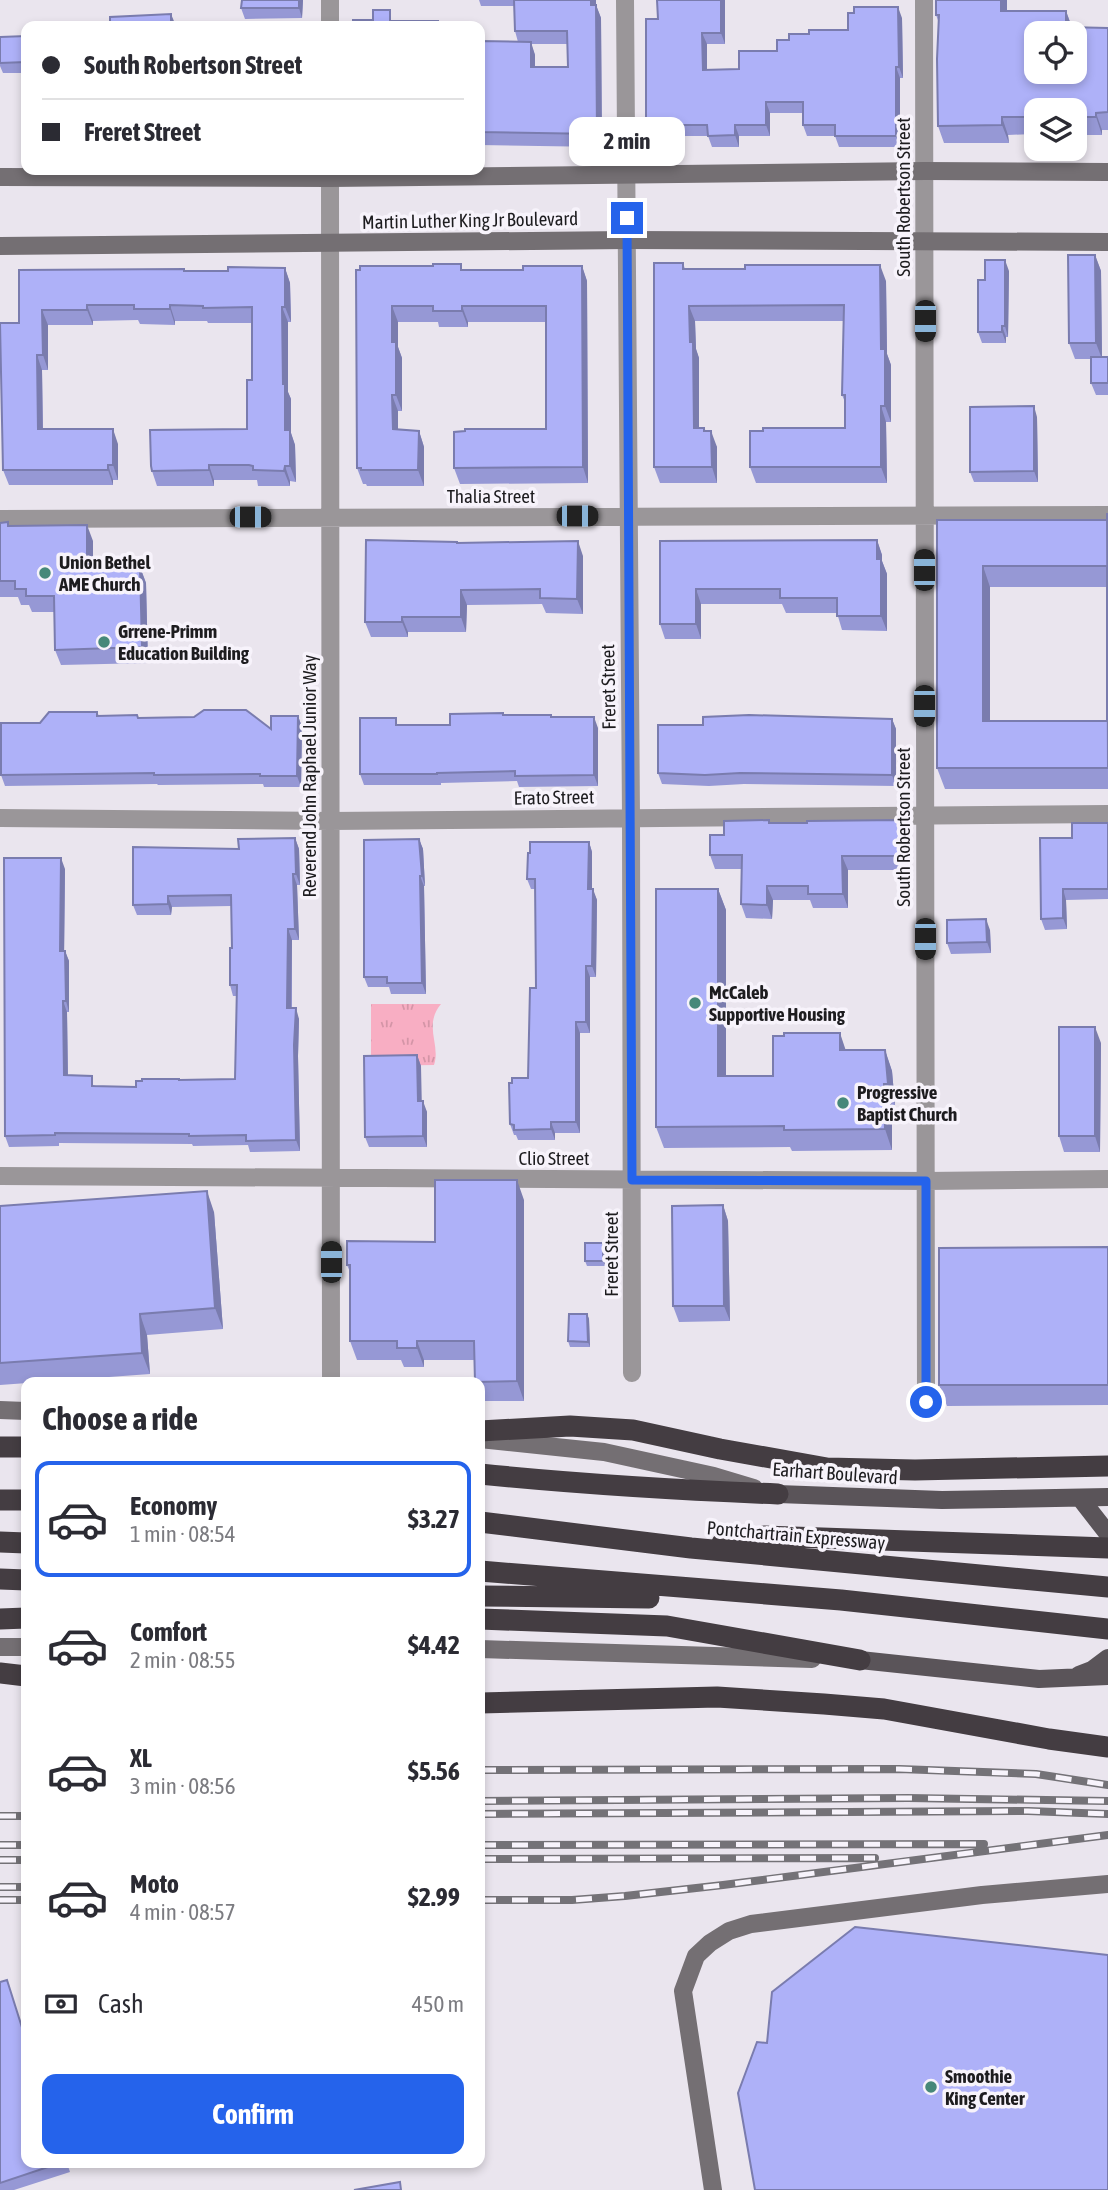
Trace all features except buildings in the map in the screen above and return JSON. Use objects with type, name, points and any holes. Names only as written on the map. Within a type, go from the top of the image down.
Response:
[{"type":"highway","points":[[485,1431],[570,1426],[632,1430],[827,1468],[915,1470],[1108,1466]]},
{"type":"highway","points":[[0,1447],[21,1447]]},
{"type":"highway","points":[[485,1475],[566,1483],[778,1494]]},
{"type":"highway","points":[[0,1500],[21,1500]]},
{"type":"highway","name":"Pontchartrain Expressway","points":[[485,1523],[691,1548],[1108,1587]]},
{"type":"highway","points":[[691,1548],[764,1536],[1108,1548]]},
{"type":"highway","points":[[0,1542],[21,1543]]},
{"type":"highway","points":[[485,1571],[841,1600],[1108,1629]]},
{"type":"highway","points":[[0,1579],[21,1580]]},
{"type":"highway","points":[[485,1596],[841,1600]]},
{"type":"highway","points":[[0,1619],[21,1618]]},
{"type":"highway","points":[[485,1619],[667,1626],[860,1660]]},
{"type":"highway","points":[[0,1673],[21,1675]]},
{"type":"highway","points":[[485,1703],[717,1697],[824,1704],[884,1709],[1108,1747]]},
{"type":"main road","name":"Earhart Boulevard","points":[[778,1494],[942,1500],[1108,1497]]},
{"type":"main road","points":[[1080,1498],[1108,1534]]},
{"type":"main road","points":[[1072,1678],[1092,1670],[1108,1658]]},
{"type":"main road","points":[[860,1660],[1039,1679],[1108,1676]]},
{"type":"street","points":[[330,0],[330,21]]},
{"type":"street","name":"Freret Street","points":[[625,0],[632,1373]]},
{"type":"street","name":"South Robertson Street","points":[[923,0],[926,1402]]},
{"type":"street","points":[[478,175],[1108,172]]},
{"type":"street","points":[[0,177],[220,175]]},
{"type":"street","name":"Reverend John Raphael Junior Way","points":[[330,175],[331,1377]]},
{"type":"street","name":"Martin Luther King Jr Boulevard","points":[[0,246],[627,240],[1108,242]]},
{"type":"street","name":"Thalia Street","points":[[0,519],[1108,515]]},
{"type":"street","name":"Erato Street","points":[[0,818],[330,821],[1108,814]]},
{"type":"street","name":"Clio Street","points":[[0,1176],[926,1181],[1108,1179]]},
{"type":"street","points":[[0,1410],[21,1411]]},
{"type":"street","name":"Earhart Boulevard","points":[[485,1440],[604,1452],[714,1476],[778,1494]]},
{"type":"street","points":[[0,1647],[21,1647]]},
{"type":"street","points":[[485,1649],[860,1660]]},
{"type":"street","points":[[713,2190],[682,1991],[696,1956],[710,1943],[729,1931],[751,1924],[982,1895],[1108,1884]]},
{"type":"green space","points":[[371,1004],[441,1004],[433,1020],[436,1050],[434,1065],[371,1066]]},
{"type":"railway","points":[[485,1770],[899,1769],[1036,1774],[1108,1785]]},
{"type":"railway","points":[[485,1801],[908,1798],[1108,1801]]},
{"type":"railway","points":[[485,1814],[1028,1811],[1108,1814]]},
{"type":"railway","points":[[0,1816],[21,1816]]},
{"type":"railway","points":[[485,1900],[572,1900],[625,1896],[1108,1835]]},
{"type":"railway","points":[[485,1845],[984,1844]]},
{"type":"railway","points":[[0,1845],[21,1845]]},
{"type":"railway","points":[[485,1859],[875,1858]]},
{"type":"railway","points":[[0,1860],[21,1860]]},
{"type":"railway","points":[[0,1887],[21,1887]]},
{"type":"railway","points":[[0,1900],[21,1900]]},
{"type":"place","name":"Union Bethel AME Church","points":[[45,573]]},
{"type":"place","name":"Grrene-Primm Education Building","points":[[104,642]]},
{"type":"place","name":"McCaleb Supportive Housing","points":[[695,1003]]},
{"type":"place","name":"Progressive Baptist Church","points":[[843,1103]]},
{"type":"place","name":"Smoothie King Center","points":[[931,2087]]},
{"type":"route","points":[[627,218],[632,1180],[926,1181],[926,1402]]}]
